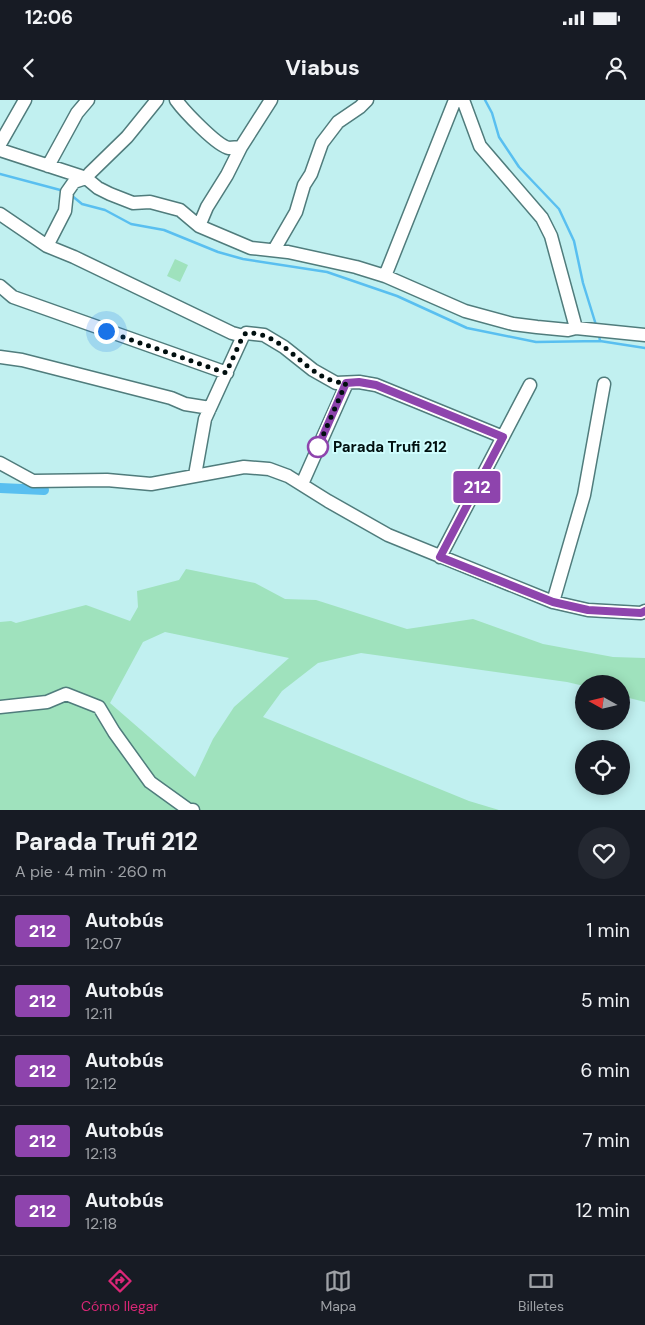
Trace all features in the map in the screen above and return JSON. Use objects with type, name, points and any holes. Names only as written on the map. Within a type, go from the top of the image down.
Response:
[{"type":"street","points":[[0,144],[25,100]]},
{"type":"street","points":[[48,166],[77,113],[88,100]]},
{"type":"street","points":[[47,246],[65,211],[67,192],[74,182],[86,178],[127,137],[157,100]]},
{"type":"street","points":[[176,100],[219,143],[228,148],[241,147]]},
{"type":"street","points":[[199,226],[207,207],[227,175],[241,147],[271,100]]},
{"type":"street","points":[[274,250],[296,212],[304,185],[311,174],[322,143],[338,122],[360,108],[367,100]]},
{"type":"street","points":[[385,276],[455,100]]},
{"type":"street","points":[[463,100],[480,146],[542,218],[551,236],[576,328]]},
{"type":"street","points":[[0,150],[86,178],[98,188],[133,203],[150,202],[180,210],[199,226],[251,248],[311,256],[385,276],[465,311],[512,324],[645,335]]},
{"type":"street","points":[[0,214],[47,246],[74,257],[224,329],[243,336]]},
{"type":"street","points":[[0,286],[13,298],[226,373]]},
{"type":"street","points":[[194,475],[205,419],[246,333],[264,335],[284,347],[313,370],[336,383],[359,382],[376,385],[503,437]]},
{"type":"street","points":[[0,357],[22,360],[171,398],[184,404],[210,408]]},
{"type":"street","points":[[302,484],[346,383]]},
{"type":"street","points":[[553,602],[584,495],[604,384]]},
{"type":"street","points":[[440,557],[530,385]]},
{"type":"street","points":[[0,463],[33,482],[107,480],[151,484],[244,467],[269,469],[288,476],[328,501],[388,534],[553,602],[588,610],[641,613],[645,611]]},
{"type":"street","points":[[0,707],[46,702],[66,694],[99,707],[114,732],[150,782],[189,810],[193,810]]},
{"type":"green space","points":[[175,259],[188,265],[180,282],[167,276]]},
{"type":"green space","points":[[186,569],[255,583],[285,599],[316,600],[407,629],[473,619],[543,644],[613,657],[645,658],[645,702],[630,698],[630,675],[575,675],[575,684],[361,653],[318,663],[282,691],[263,717],[469,801],[499,810],[0,810],[0,622],[11,621],[16,623],[86,605],[130,621],[138,607],[137,591],[179,580]],"holes":[[[165,632],[289,658],[234,707],[213,739],[195,777],[110,703],[143,642]]]},
{"type":"waterway","points":[[485,100],[492,113],[499,137],[519,167],[559,209],[574,241],[583,283],[596,325]]},
{"type":"waterway","points":[[0,174],[64,191]]},
{"type":"waterway","points":[[71,195],[82,204],[105,210],[131,224],[164,230],[218,252],[243,259],[327,272],[397,296],[467,328],[536,342],[600,341]]},
{"type":"waterway","points":[[599,335],[600,341],[645,348]]},
{"type":"waterway","points":[[0,488],[44,490]]},
{"type":"bus line","name":"212","points":[[318,447],[346,383],[359,382],[376,385],[503,437],[440,557],[553,602],[588,610],[641,613],[645,611]]},
{"type":"place","name":"Parada Trufi 212","points":[[318,447]]},
{"type":"route","points":[[106,331],[226,373],[243,336],[246,333],[264,335],[284,347],[313,370],[336,383],[346,383],[318,447]]}]
